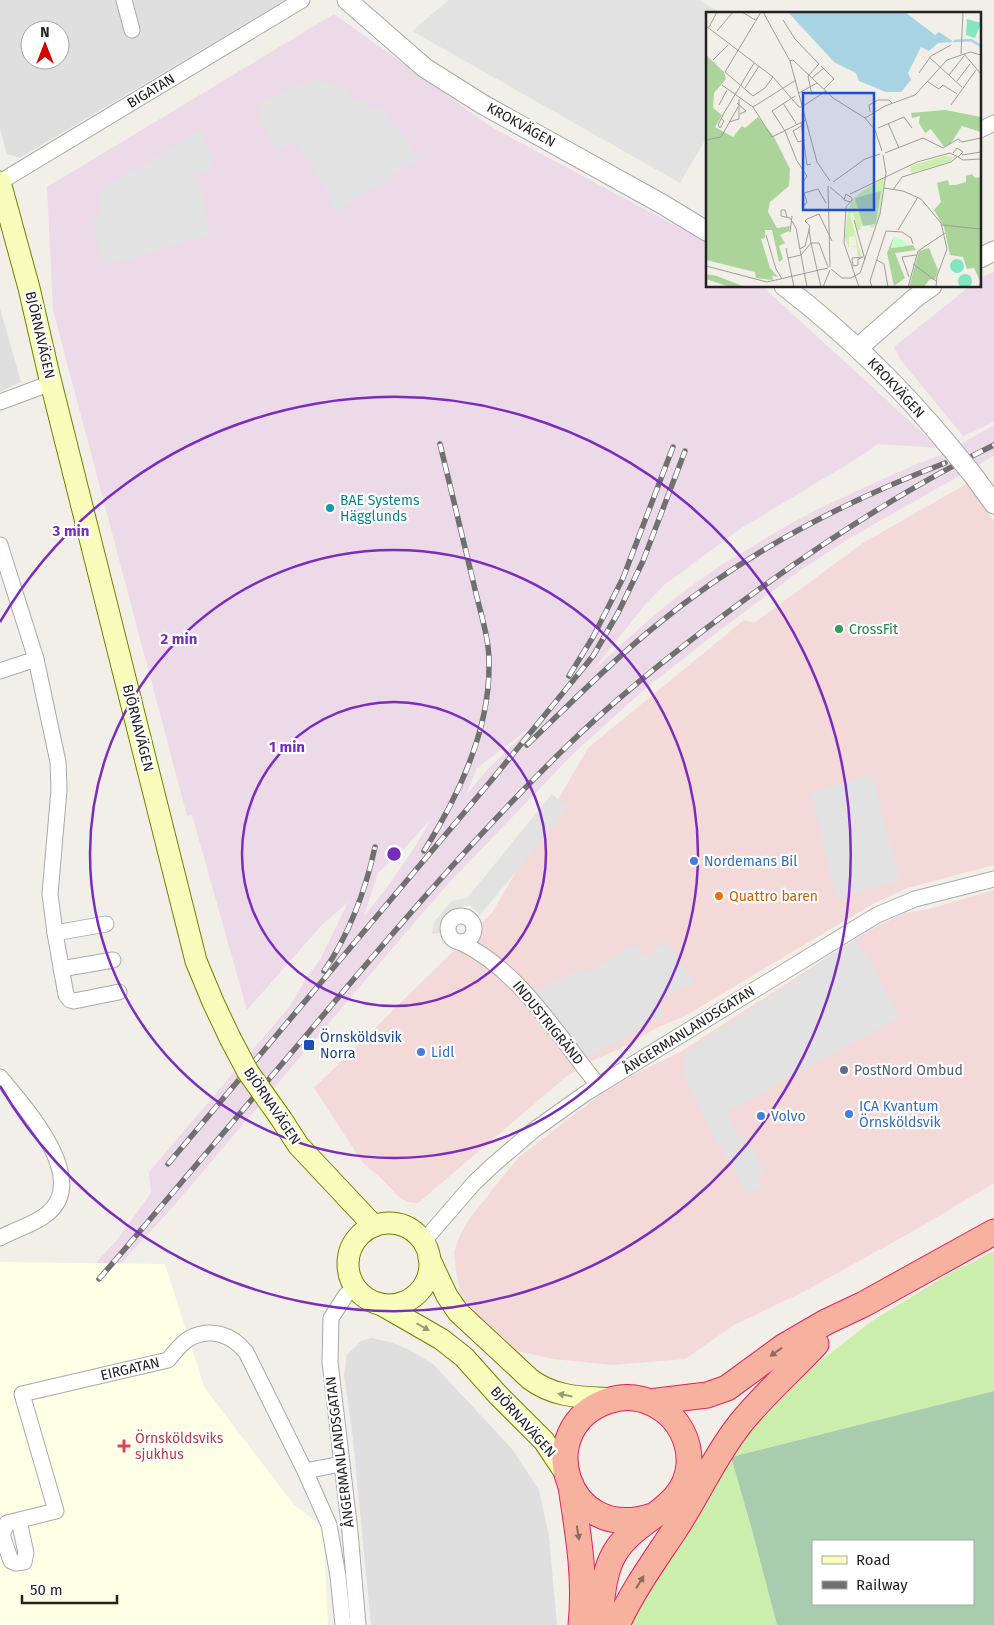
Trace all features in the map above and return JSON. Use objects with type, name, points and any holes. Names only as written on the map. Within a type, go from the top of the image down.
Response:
[{"type":"highway","points":[[649,1402],[708,1395],[727,1388],[783,1347],[994,1232]]},
{"type":"highway","points":[[599,1625],[605,1576],[612,1558],[631,1534],[672,1502],[680,1492],[688,1470],[737,1406],[756,1388],[816,1344],[864,1304]]},
{"type":"highway","points":[[618,1625],[638,1583],[677,1527],[739,1424],[816,1344]]},
{"type":"highway","points":[[581,1625],[583,1581],[580,1550],[568,1479],[566,1449],[574,1427],[591,1409],[613,1399],[631,1398],[649,1402],[670,1415],[680,1429],[688,1446],[688,1470]]},
{"type":"highway","points":[[568,1479],[584,1505],[605,1518],[629,1522],[652,1516]]},
{"type":"main road","name":"BJÖRNAVÄGEN","points":[[1,188],[29,288],[51,384],[196,961],[213,1002],[248,1072],[298,1146],[374,1226]]},
{"type":"main road","points":[[426,1249],[428,1277],[416,1294],[399,1304],[380,1304],[363,1296],[355,1287],[348,1269],[351,1249],[362,1233],[374,1226],[387,1224],[401,1225],[413,1232],[426,1249],[447,1296],[458,1312],[530,1379],[543,1388],[564,1395],[613,1399]]},
{"type":"main road","name":"BJÖRNAVÄGEN","points":[[380,1304],[441,1339],[464,1357],[498,1395],[544,1441],[568,1479]]},
{"type":"street","points":[[124,0],[132,30]]},
{"type":"street","name":"BIGATAN","points":[[1,188],[302,0]]},
{"type":"street","name":"KROKVÄGEN","points":[[346,0],[425,68],[482,104],[662,204],[706,231]]},
{"type":"street","points":[[982,129],[994,123]]},
{"type":"street","points":[[982,257],[994,251]]},
{"type":"street","name":"KROKVÄGEN","points":[[786,288],[858,348],[895,384],[942,437],[994,504]]},
{"type":"street","points":[[858,348],[929,288]]},
{"type":"street","points":[[0,402],[51,384]]},
{"type":"street","points":[[0,545],[36,659],[59,776],[50,886],[55,933],[66,995],[74,1002],[118,992]]},
{"type":"street","points":[[0,671],[36,659]]},
{"type":"street","name":"ÅNGERMANLANDSGATAN","points":[[426,1249],[474,1183],[534,1130],[598,1085],[877,914],[915,900],[994,880]]},
{"type":"street","points":[[55,933],[106,924]]},
{"type":"street","name":"INDUSTRIGRÄND","points":[[467,942],[511,978],[531,998],[598,1085]]},
{"type":"street","points":[[61,969],[113,960]]},
{"type":"street","points":[[0,1077],[53,1149],[59,1165],[62,1182],[58,1200],[48,1213],[0,1238]]},
{"type":"street","name":"ÅNGERMANLANDSGATAN","points":[[355,1287],[339,1304],[331,1318],[330,1362],[350,1532],[358,1625]]},
{"type":"street","name":"EIRGATAN","points":[[19,1521],[56,1511],[22,1394],[168,1360],[183,1343],[200,1335],[221,1334],[232,1338],[246,1352],[306,1471]]},
{"type":"street","points":[[341,1464],[306,1471],[329,1525],[338,1576],[343,1625]]},
{"type":"shaded area","points":[[0,0],[285,0],[20,158],[7,154],[0,129]]},
{"type":"shaded area","points":[[449,0],[699,0],[720,12],[706,12],[706,138],[680,183],[412,31]]},
{"type":"shaded area","points":[[334,14],[493,128],[706,244],[706,288],[764,288],[939,448],[878,444],[740,529],[664,585],[644,606],[593,670],[652,617],[687,589],[723,564],[788,525],[826,505],[941,455],[994,425],[994,456],[850,538],[801,570],[646,688],[574,753],[448,884],[172,1208],[104,1282],[89,1270],[116,1241],[151,1193],[149,1172],[290,1006],[305,980],[321,958],[348,902],[321,926],[247,1010],[192,815],[187,816],[53,310],[47,187]],"holes":[[[531,727],[488,769],[466,795],[477,768]],[[431,819],[413,850],[388,886],[364,916],[378,873],[401,852]]]},
{"type":"shaded area","points":[[314,79],[345,89],[352,100],[363,99],[371,110],[381,107],[420,158],[337,211],[297,142],[277,149],[257,114],[263,111],[259,103]]},
{"type":"shaded area","points":[[203,129],[213,169],[197,173],[211,235],[104,266],[92,220],[102,217],[98,199],[107,186]]},
{"type":"shaded area","points":[[994,272],[994,422],[963,436],[900,359],[894,347],[968,288],[982,288],[982,277]]},
{"type":"shaded area","points":[[0,308],[21,382],[0,392]]},
{"type":"shaded area","points":[[968,483],[994,521],[994,865],[907,888],[871,905],[685,1016],[658,1027],[628,1045],[594,1060],[567,1076],[418,1203],[407,1202],[398,1196],[379,1176],[363,1163],[314,1088],[492,913],[588,748],[744,620],[754,623],[863,543]]},
{"type":"shaded area","points":[[872,773],[900,880],[836,899],[811,793]]},
{"type":"shaded area","points":[[552,794],[569,808],[480,915],[470,905],[455,908],[439,926],[439,933],[432,934],[434,922],[452,901],[467,898]]},
{"type":"shaded area","points":[[994,890],[994,1183],[917,1229],[803,1292],[734,1325],[685,1359],[612,1365],[554,1359],[513,1350],[493,1342],[459,1295],[454,1252],[459,1237],[469,1219],[518,1158],[602,1093],[680,1052],[870,930],[904,913],[929,909]]},
{"type":"shaded area","points":[[857,939],[900,1017],[727,1112],[742,1140],[747,1138],[765,1172],[758,1179],[763,1186],[746,1195],[685,1081],[684,1054]]},
{"type":"shaded area","points":[[666,941],[695,982],[657,1000],[665,1014],[589,1057],[570,1041],[557,1018],[536,991],[581,968],[586,973],[635,944],[645,956]]},
{"type":"shaded area","name":"Örnsköldsviks sjukhus","points":[[0,1262],[165,1264],[204,1387],[294,1505],[323,1527],[328,1625],[0,1625]]},
{"type":"shaded area","points":[[371,1338],[390,1342],[410,1350],[433,1364],[512,1449],[539,1490],[549,1536],[557,1625],[371,1625],[353,1439],[344,1375],[347,1355],[361,1341]]},
{"type":"shaded area","points":[[994,1391],[994,1625],[777,1625],[731,1457]]},
{"type":"green space","points":[[994,1251],[994,1391],[731,1457],[777,1625],[625,1625],[687,1491],[788,1386],[872,1321],[947,1275]]},
{"type":"railway","points":[[424,851],[460,786],[469,763],[484,716],[489,667],[488,646],[484,626],[440,444]]},
{"type":"railway","points":[[99,1279],[431,890],[531,782],[585,729],[667,658],[795,564],[892,501],[994,445]]},
{"type":"railway","points":[[569,676],[593,637],[623,578],[673,447]]},
{"type":"railway","points":[[168,1164],[495,776],[593,656],[618,613],[643,561],[685,451]]},
{"type":"railway","points":[[527,745],[641,638],[724,575],[795,532],[832,513],[907,478],[945,463]]},
{"type":"railway","points":[[324,971],[356,911],[375,847]]},
{"type":"place","name":"BAE Systems Hägglunds","points":[[330,508]]},
{"type":"place","name":"CrossFit","points":[[839,629]]},
{"type":"place","name":"Nordemans Bil","points":[[694,861]]},
{"type":"place","name":"Quattro baren","points":[[719,896]]},
{"type":"place","name":"Örnsköldsvik Norra","points":[[309,1045]]},
{"type":"place","name":"Lidl","points":[[421,1052]]},
{"type":"place","name":"PostNord Ombud","points":[[844,1070]]},
{"type":"place","name":"ICA Kvantum Örnsköldsvik","points":[[849,1114]]},
{"type":"place","name":"Volvo","points":[[761,1116]]},
{"type":"place","name":"Örnsköldsviks sjukhus","points":[[124,1446]]}]
